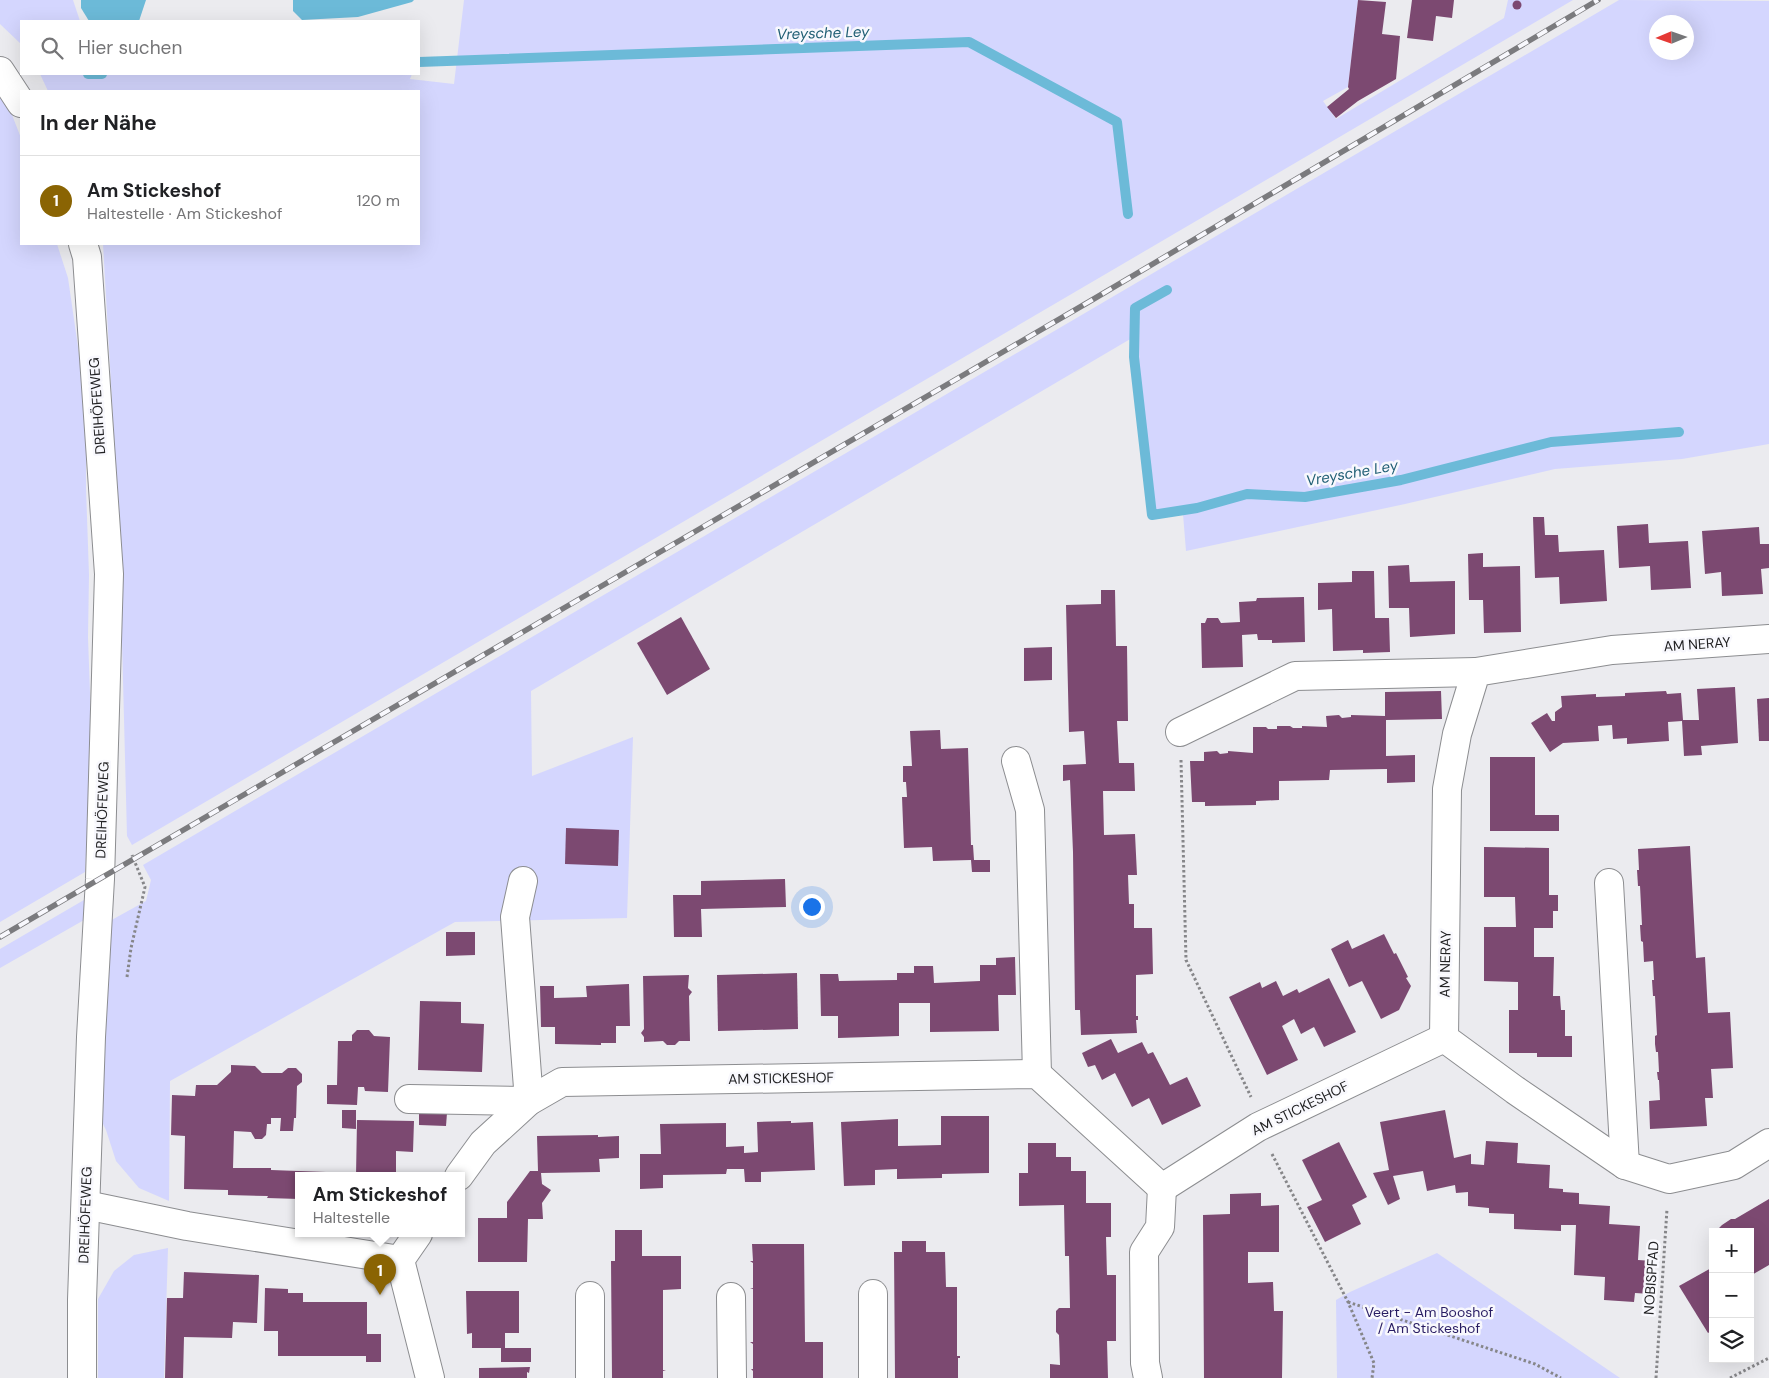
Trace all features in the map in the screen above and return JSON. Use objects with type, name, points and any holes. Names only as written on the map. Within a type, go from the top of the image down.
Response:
[{"type":"street","points":[[0,71],[20,101]]},
{"type":"street","name":"DREIHÖFEWEG","points":[[82,1378],[82,1300],[91,1036],[100,879],[108,574],[87,257],[83,245]]},
{"type":"street","name":"AM NERAY","points":[[1180,732],[1295,676],[1476,672],[1612,650],[1769,639]]},
{"type":"street","name":"AM NERAY","points":[[1444,1038],[1447,789],[1457,734],[1476,672]]},
{"type":"street","points":[[1016,761],[1030,810],[1037,1074],[1162,1188],[1160,1227],[1144,1252],[1145,1363],[1148,1378]]},
{"type":"street","points":[[409,1099],[529,1101],[515,917],[523,881]]},
{"type":"street","points":[[1609,883],[1625,1165]]},
{"type":"street","points":[[1444,1038],[1515,1090],[1625,1165],[1669,1179],[1734,1165],[1769,1143]]},
{"type":"street","name":"AM STICKESHOF","points":[[1162,1188],[1258,1127],[1444,1038]]},
{"type":"street","name":"AM STICKESHOF","points":[[463,1172],[483,1143],[529,1101],[562,1082],[1037,1074]]},
{"type":"street","points":[[86,1205],[187,1226],[400,1260]]},
{"type":"street","points":[[416,1237],[400,1260],[430,1378]]},
{"type":"street","points":[[873,1294],[873,1378]]},
{"type":"street","points":[[590,1296],[590,1378]]},
{"type":"street","points":[[731,1297],[732,1378]]},
{"type":"path","points":[[1180,732],[1186,960],[1250,1093],[1258,1127],[1348,1302],[1374,1363],[1372,1378]]},
{"type":"path","name":"NOBISPFAD","points":[[1656,1378],[1669,1179]]},
{"type":"path","points":[[1348,1302],[1535,1364],[1561,1378]]},
{"type":"path","points":[[1730,1378],[1769,1358]]},
{"type":"green space","points":[[0,0],[73,0],[80,20],[20,20],[20,43],[0,24]]},
{"type":"green space","points":[[464,0],[1358,0],[1348,87],[1323,101],[1336,119],[1504,18],[1508,0],[1573,0],[132,845],[127,836],[119,523],[103,245],[420,245],[420,90],[48,90],[40,75],[412,75],[410,79],[454,84]]},
{"type":"green space","points":[[1619,0],[1769,1],[1769,444],[1682,459],[1555,469],[1405,504],[1186,551],[1183,514],[1151,519],[1131,359],[1132,338],[531,691],[532,776],[633,737],[627,918],[455,922],[170,1081],[169,1201],[139,1188],[116,1161],[106,1130],[99,1116],[108,922],[146,901],[151,880],[143,865]]},
{"type":"green space","points":[[0,95],[9,107],[20,135],[20,245],[57,245],[68,278],[86,402],[89,575],[88,637],[92,749],[85,872],[0,922]]},
{"type":"green space","points":[[84,900],[84,920],[0,968],[0,949]]},
{"type":"green space","points":[[168,1248],[164,1378],[98,1378],[98,1299],[114,1271],[134,1255]]},
{"type":"green space","name":"Veert - Am Booshof / Am Stickeshof","points":[[1437,1253],[1620,1378],[1337,1378],[1336,1300]]},
{"type":"shaded area","points":[[81,0],[146,0],[139,20],[88,20],[81,8]]},
{"type":"shaded area","points":[[293,0],[414,0],[358,17],[302,20],[293,11]]},
{"type":"building","points":[[1358,0],[1386,2],[1382,34],[1400,36],[1396,79],[1358,101],[1336,118],[1327,107],[1349,89]]},
{"type":"building","points":[[1412,0],[1454,0],[1452,18],[1436,16],[1433,41],[1407,38]]},
{"type":"building","points":[[1517,0],[1522,5],[1517,10],[1512,5]]},
{"type":"building","points":[[1533,517],[1544,517],[1545,535],[1558,535],[1559,552],[1604,550],[1607,601],[1560,604],[1559,577],[1535,578]]},
{"type":"building","points":[[1648,524],[1649,543],[1688,541],[1691,588],[1651,590],[1650,566],[1619,568],[1617,526]]},
{"type":"building","points":[[1759,527],[1760,544],[1769,544],[1769,568],[1761,569],[1763,594],[1722,596],[1721,572],[1705,574],[1702,531]]},
{"type":"building","points":[[1483,553],[1483,567],[1520,566],[1521,632],[1484,633],[1483,600],[1469,600],[1468,554]]},
{"type":"building","points":[[1409,565],[1410,582],[1455,581],[1455,634],[1410,637],[1409,608],[1389,608],[1388,566]]},
{"type":"building","points":[[1352,571],[1374,571],[1375,618],[1389,618],[1390,652],[1363,653],[1363,650],[1333,651],[1332,609],[1318,610],[1318,583],[1352,582]]},
{"type":"building","points":[[1101,590],[1115,590],[1116,646],[1127,646],[1128,721],[1117,721],[1119,763],[1134,763],[1135,791],[1103,791],[1104,835],[1135,834],[1137,875],[1128,875],[1129,904],[1134,904],[1134,928],[1152,928],[1153,974],[1136,975],[1137,1033],[1081,1035],[1080,1010],[1075,1010],[1070,780],[1063,781],[1063,765],[1086,764],[1084,731],[1069,732],[1066,605],[1101,604]]},
{"type":"building","points":[[1304,597],[1305,642],[1272,643],[1272,640],[1258,640],[1257,634],[1242,635],[1243,667],[1202,668],[1201,623],[1205,623],[1207,618],[1218,618],[1221,623],[1240,622],[1239,602],[1256,601],[1257,598]]},
{"type":"building","points":[[681,617],[710,669],[667,695],[637,643]]},
{"type":"building","points":[[1052,647],[1052,680],[1024,681],[1024,648]]},
{"type":"building","points":[[1735,687],[1738,743],[1701,746],[1702,755],[1684,756],[1682,721],[1668,722],[1669,741],[1627,744],[1627,738],[1613,739],[1612,725],[1598,726],[1599,741],[1563,743],[1550,752],[1531,723],[1547,713],[1552,721],[1555,721],[1555,712],[1562,707],[1561,696],[1596,694],[1596,697],[1625,696],[1625,693],[1666,691],[1667,694],[1681,693],[1683,720],[1699,720],[1697,689]]},
{"type":"building","points":[[1441,691],[1442,719],[1386,720],[1386,756],[1415,755],[1415,782],[1387,783],[1387,769],[1330,770],[1329,780],[1279,781],[1279,800],[1256,801],[1256,805],[1205,806],[1205,802],[1192,802],[1190,761],[1204,761],[1204,752],[1217,751],[1220,754],[1228,753],[1228,751],[1253,753],[1253,727],[1277,729],[1277,726],[1290,726],[1293,728],[1302,728],[1302,726],[1327,727],[1326,716],[1339,715],[1342,718],[1351,717],[1351,715],[1385,716],[1385,692]]},
{"type":"building","points":[[1769,698],[1769,741],[1759,741],[1757,699]]},
{"type":"building","points":[[940,730],[941,749],[968,748],[971,845],[973,845],[974,860],[990,860],[990,872],[972,872],[971,860],[933,861],[932,847],[904,848],[902,797],[907,797],[906,782],[903,782],[903,766],[912,766],[910,731]]},
{"type":"building","points":[[1490,757],[1535,757],[1535,815],[1559,815],[1559,831],[1490,831]]},
{"type":"building","points":[[566,828],[619,830],[618,866],[565,864]]},
{"type":"building","points":[[1690,846],[1696,958],[1705,957],[1708,1013],[1730,1012],[1733,1068],[1711,1069],[1713,1098],[1705,1098],[1707,1126],[1650,1129],[1649,1101],[1660,1100],[1657,1072],[1659,1072],[1658,1052],[1656,1052],[1655,1044],[1655,1036],[1657,1035],[1655,996],[1653,996],[1652,980],[1654,980],[1653,961],[1644,962],[1643,942],[1641,941],[1640,886],[1638,886],[1637,870],[1639,870],[1638,849]]},
{"type":"building","points":[[1484,847],[1549,848],[1549,895],[1558,895],[1558,911],[1553,911],[1553,928],[1534,928],[1534,957],[1554,957],[1553,996],[1560,996],[1561,1010],[1565,1010],[1565,1036],[1572,1036],[1572,1057],[1537,1057],[1537,1053],[1509,1053],[1509,1010],[1518,1010],[1518,982],[1484,981],[1484,927],[1516,927],[1515,897],[1484,897]]},
{"type":"building","points":[[785,879],[786,907],[701,909],[702,937],[674,937],[673,895],[701,895],[701,881]]},
{"type":"building","points":[[446,932],[475,932],[475,955],[446,956]]},
{"type":"building","points":[[1384,934],[1394,954],[1396,953],[1411,986],[1399,1010],[1381,1019],[1362,981],[1349,987],[1331,949],[1348,940],[1352,949]]},
{"type":"building","points":[[1015,957],[1016,995],[998,995],[999,1031],[930,1032],[930,1003],[899,1003],[899,1036],[838,1038],[838,1016],[821,1016],[820,974],[838,974],[839,981],[897,980],[897,973],[914,973],[914,966],[933,966],[934,983],[980,981],[980,965],[996,965],[996,958]]},
{"type":"building","points":[[797,973],[798,1029],[718,1031],[717,975]]},
{"type":"building","points":[[689,975],[688,988],[692,992],[689,996],[690,1041],[679,1041],[675,1045],[667,1045],[663,1041],[644,1042],[644,1037],[641,1033],[644,1029],[643,976]]},
{"type":"building","points":[[1329,978],[1356,1032],[1324,1047],[1314,1027],[1301,1034],[1294,1019],[1282,1026],[1298,1060],[1267,1075],[1229,997],[1260,982],[1262,988],[1276,981],[1283,996],[1297,989],[1299,993]]},
{"type":"building","points":[[629,984],[630,1026],[616,1026],[616,1043],[601,1043],[601,1045],[555,1044],[555,1027],[541,1027],[540,986],[554,986],[554,998],[587,997],[586,986]]},
{"type":"building","points":[[420,1001],[461,1002],[461,1023],[484,1024],[482,1072],[418,1070]]},
{"type":"building","points":[[357,1030],[369,1030],[374,1036],[390,1037],[388,1092],[365,1091],[364,1087],[358,1087],[357,1105],[327,1104],[327,1085],[337,1085],[338,1041],[352,1041],[352,1035]]},
{"type":"building","points":[[1111,1039],[1118,1053],[1142,1042],[1148,1054],[1153,1052],[1170,1085],[1187,1077],[1201,1106],[1162,1125],[1149,1098],[1132,1107],[1115,1073],[1102,1080],[1095,1065],[1088,1067],[1082,1053]]},
{"type":"building","points":[[231,1065],[255,1066],[262,1073],[282,1073],[288,1068],[296,1068],[302,1074],[302,1082],[297,1086],[296,1118],[294,1118],[293,1131],[280,1131],[281,1118],[271,1118],[271,1124],[267,1124],[266,1135],[262,1139],[255,1139],[251,1132],[234,1131],[233,1168],[271,1168],[271,1170],[326,1172],[295,1172],[295,1199],[228,1195],[228,1190],[184,1189],[185,1136],[171,1135],[172,1095],[195,1096],[196,1085],[217,1085],[231,1072]]},
{"type":"building","points":[[342,1110],[356,1110],[356,1129],[342,1128]]},
{"type":"building","points":[[1445,1110],[1454,1158],[1471,1154],[1471,1164],[1484,1165],[1486,1141],[1518,1143],[1517,1163],[1550,1165],[1549,1188],[1563,1189],[1563,1192],[1579,1193],[1579,1204],[1610,1206],[1609,1224],[1640,1226],[1638,1260],[1653,1261],[1651,1294],[1635,1293],[1634,1302],[1604,1300],[1605,1277],[1574,1275],[1576,1225],[1561,1225],[1561,1231],[1514,1229],[1514,1214],[1489,1213],[1489,1208],[1468,1206],[1468,1192],[1456,1193],[1455,1185],[1427,1191],[1423,1171],[1393,1176],[1400,1199],[1388,1205],[1373,1173],[1389,1170],[1380,1122]]},
{"type":"building","points":[[419,1112],[447,1113],[446,1126],[419,1125]]},
{"type":"building","points":[[941,1116],[989,1116],[989,1173],[942,1174],[942,1178],[897,1179],[897,1169],[875,1170],[875,1185],[844,1186],[841,1122],[898,1119],[898,1146],[941,1145]]},
{"type":"building","points":[[357,1120],[414,1121],[413,1152],[396,1151],[396,1172],[356,1172]]},
{"type":"building","points":[[791,1121],[791,1123],[813,1122],[815,1170],[761,1172],[761,1182],[745,1182],[744,1169],[727,1169],[726,1174],[663,1175],[663,1188],[640,1189],[640,1154],[661,1154],[660,1124],[726,1123],[726,1147],[744,1146],[744,1153],[758,1152],[757,1122]]},
{"type":"building","points":[[598,1135],[598,1137],[619,1136],[619,1158],[599,1159],[600,1172],[541,1173],[542,1184],[551,1190],[542,1203],[543,1219],[528,1219],[527,1262],[478,1262],[478,1218],[507,1218],[507,1202],[530,1171],[538,1171],[537,1136]]},
{"type":"building","points":[[1339,1142],[1367,1197],[1352,1205],[1361,1224],[1325,1242],[1307,1207],[1322,1200],[1302,1160]]},
{"type":"building","points":[[1028,1143],[1056,1143],[1056,1157],[1071,1157],[1071,1171],[1086,1171],[1086,1203],[1111,1203],[1111,1237],[1106,1237],[1107,1275],[1116,1275],[1116,1341],[1107,1341],[1108,1378],[1050,1378],[1050,1364],[1060,1365],[1059,1335],[1056,1332],[1056,1311],[1059,1308],[1070,1308],[1069,1256],[1065,1256],[1064,1205],[1019,1206],[1019,1173],[1028,1173]]},
{"type":"building","points":[[1261,1193],[1261,1206],[1279,1205],[1279,1252],[1248,1252],[1248,1283],[1273,1282],[1274,1311],[1283,1311],[1282,1378],[1204,1378],[1203,1215],[1230,1214],[1230,1194]]},
{"type":"building","points":[[1769,1199],[1769,1265],[1754,1274],[1754,1228],[1719,1228],[1731,1219],[1735,1219]]},
{"type":"building","points":[[615,1230],[642,1230],[642,1256],[681,1256],[681,1289],[663,1290],[663,1370],[666,1370],[663,1371],[663,1378],[612,1378],[611,1261],[615,1261]]},
{"type":"building","points":[[902,1241],[926,1241],[926,1252],[945,1252],[946,1287],[957,1287],[957,1356],[960,1356],[958,1358],[958,1378],[895,1378],[894,1252],[902,1252]]},
{"type":"building","points":[[752,1244],[804,1244],[805,1342],[823,1342],[823,1378],[753,1378],[753,1371],[751,1369],[753,1369],[753,1344],[750,1342],[753,1342],[753,1289],[750,1289],[753,1288],[753,1263],[750,1261],[753,1261]]},
{"type":"building","points":[[1709,1269],[1709,1332],[1708,1333],[1679,1286]]},
{"type":"building","points":[[184,1272],[259,1275],[257,1323],[233,1322],[232,1338],[184,1337],[183,1378],[165,1378],[167,1298],[183,1298]]},
{"type":"building","points":[[265,1288],[288,1289],[288,1293],[303,1293],[303,1302],[367,1302],[367,1334],[381,1334],[381,1362],[366,1362],[366,1356],[278,1356],[278,1331],[264,1331]]},
{"type":"building","points":[[466,1291],[519,1291],[519,1333],[505,1333],[505,1348],[531,1348],[531,1362],[501,1362],[501,1348],[472,1348],[472,1333],[467,1334]]},
{"type":"building","points":[[530,1367],[529,1373],[527,1372],[527,1378],[479,1378],[479,1368]]},
{"type":"waterway","name":"Vreysche Ley","points":[[420,62],[969,42],[1117,122],[1128,214]]},
{"type":"waterway","name":"Vreysche Ley","points":[[1167,290],[1135,308],[1134,357],[1152,515],[1197,508],[1247,494],[1305,497],[1401,480],[1551,442],[1679,432]]},
{"type":"railway","points":[[0,937],[1092,300],[1598,0]]},
{"type":"place","name":"Am Stickeshof","points":[[380,1295]]}]
